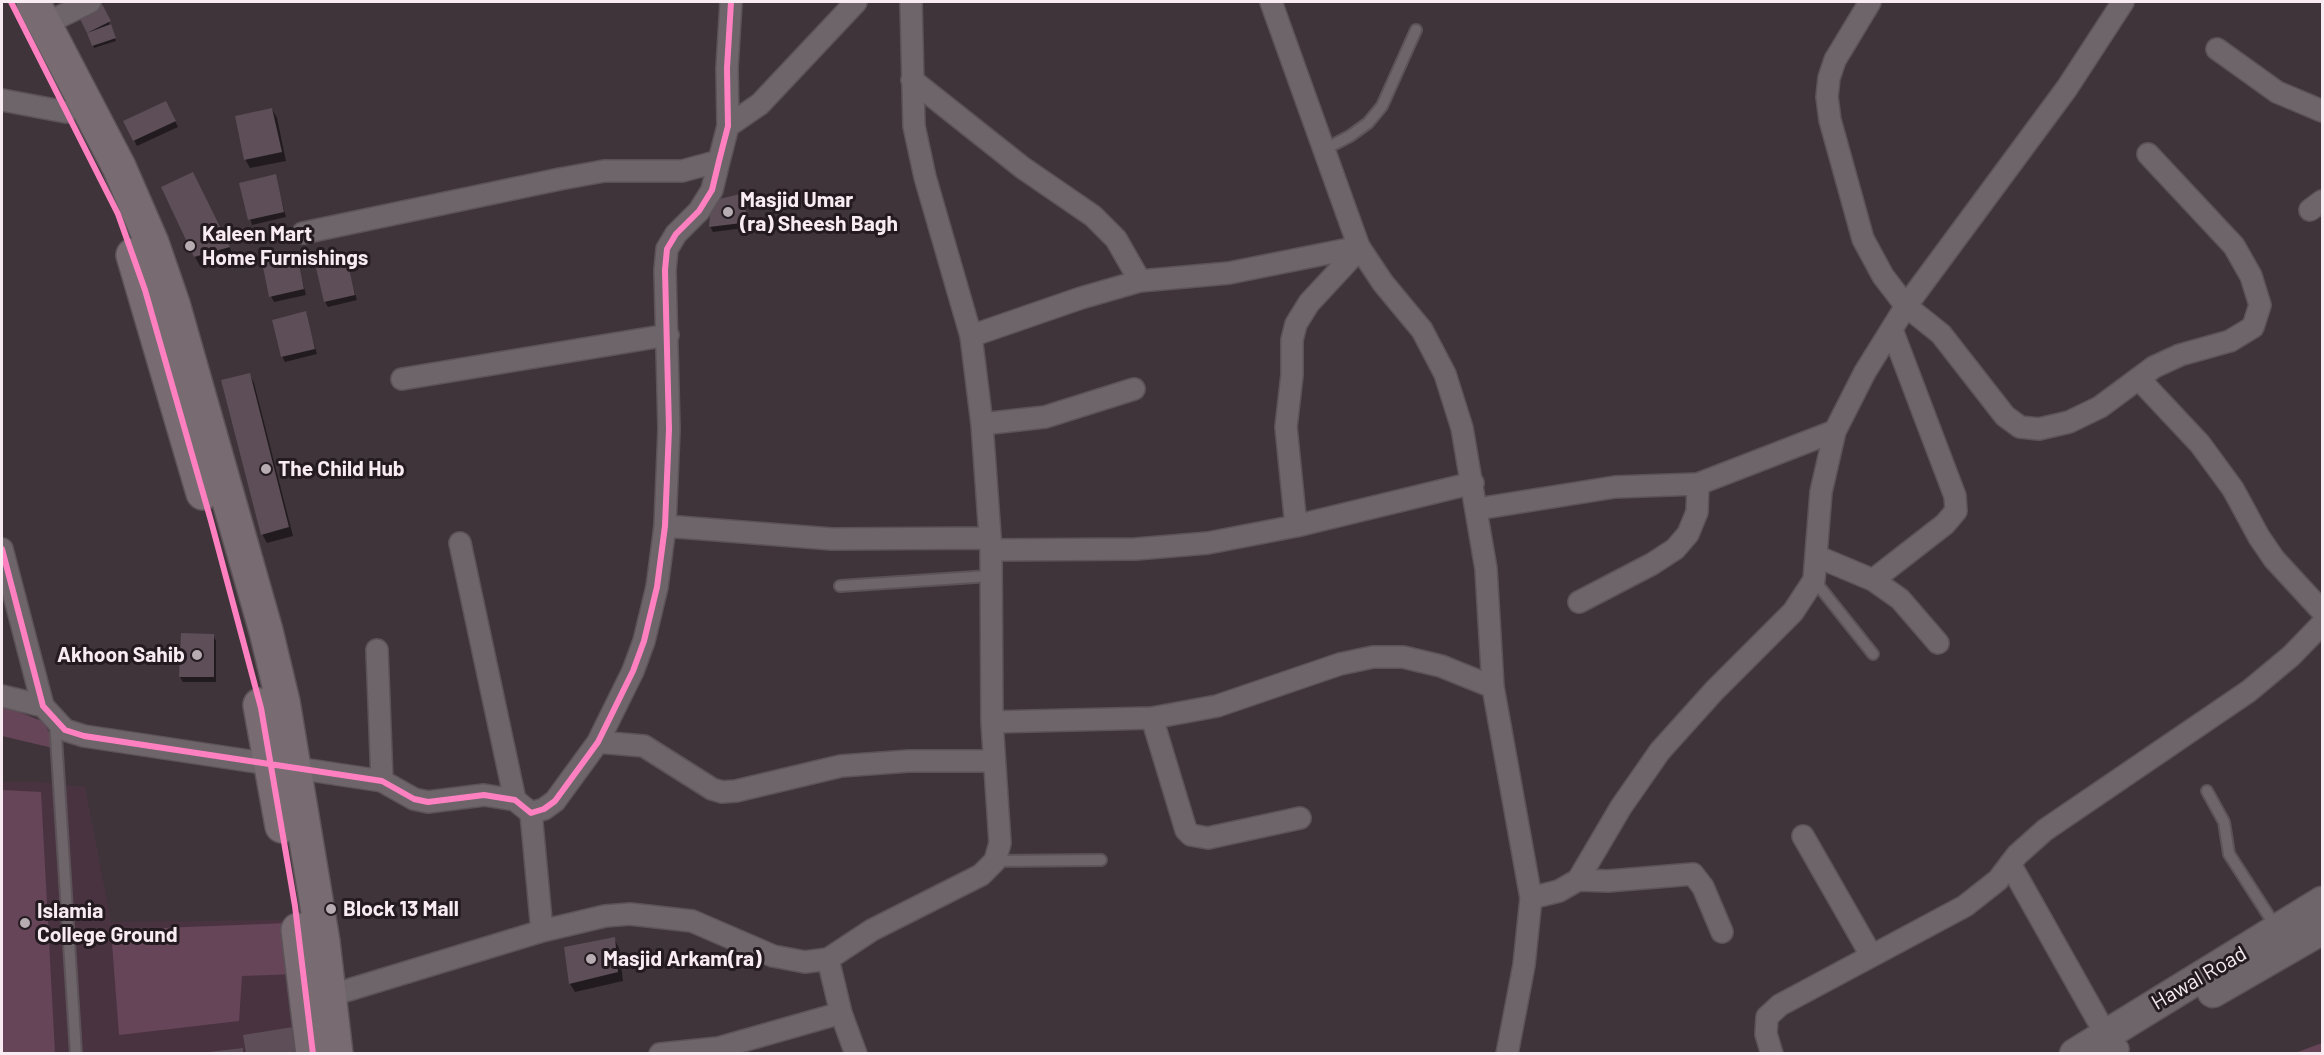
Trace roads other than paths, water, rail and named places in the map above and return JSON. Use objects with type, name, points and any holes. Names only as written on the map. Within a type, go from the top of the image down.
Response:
[{"type":"highway","points":[[11,2],[66,112],[109,171]]},
{"type":"highway","points":[[39,13],[109,171],[118,214],[145,290],[247,648],[283,765],[295,906],[318,999],[336,1053]]},
{"type":"highway","points":[[313,1053],[318,999]]},
{"type":"main road","name":"Hawal Road","points":[[2111,1045],[2322,902]]},
{"type":"main road","name":"Hawal Road","points":[[2075,1053],[2111,1045],[2175,1013],[2271,961],[2322,929]]},
{"type":"street","points":[[39,13],[90,2]]},
{"type":"street","points":[[2,696],[49,713],[65,730],[84,736],[382,781],[414,799],[428,802],[440,803],[484,795],[523,807],[544,809],[555,801],[598,742],[633,670],[644,641],[657,588],[665,526],[669,429],[665,270],[667,249],[676,234],[699,211],[712,190],[728,126],[727,68],[730,2]]},
{"type":"street","points":[[728,126],[760,104],[856,2]]},
{"type":"street","points":[[318,999],[542,931],[605,916],[664,916],[692,921],[773,957],[805,962],[828,959],[872,930],[981,875],[995,861],[1000,843],[993,761],[990,544],[982,424],[971,336],[925,177],[914,126],[911,2]]},
{"type":"street","points":[[1271,2],[1360,248],[1383,283],[1422,330],[1445,374],[1462,428],[1478,509],[1486,569],[1493,687],[1531,898],[1524,965],[1508,1053]]},
{"type":"street","points":[[1870,2],[1835,60],[1829,78],[1827,97],[1830,120],[1863,239],[1883,276],[1906,306],[1941,334],[2005,416],[2020,427],[2039,429],[2069,422],[2100,407],[2154,367],[2180,355],[2230,341],[2253,327],[2260,305],[2252,276],[2234,246],[2148,154]]},
{"type":"street","points":[[1531,898],[1559,891],[1578,880],[1621,807],[1660,751],[1714,691],[1793,612],[1814,580],[1821,492],[1835,431],[1864,372],[1906,306],[2067,88],[2123,2]]},
{"type":"street","points":[[2217,49],[2277,92],[2322,111]]},
{"type":"street","points":[[912,80],[1023,168],[1093,216],[1116,239],[1140,281]]},
{"type":"street","points":[[2,100],[66,112]]},
{"type":"street","points":[[303,233],[604,171],[682,171],[719,161]]},
{"type":"street","points":[[971,336],[1081,298],[1140,281],[1229,273],[1360,248]]},
{"type":"street","points":[[1296,526],[1286,427],[1292,375],[1292,340],[1296,324],[1309,303],[1360,248]]},
{"type":"street","points":[[1873,580],[1945,524],[1956,511],[1955,496],[1892,330]]},
{"type":"street","points":[[402,379],[668,335]]},
{"type":"street","points":[[2139,379],[2200,444],[2233,489],[2259,537],[2274,559],[2322,610]]},
{"type":"street","points":[[982,424],[1045,417],[1134,389]]},
{"type":"street","points":[[1478,509],[1615,487],[1698,484],[1835,431]]},
{"type":"street","points":[[665,526],[832,539],[1136,549],[1208,543],[1296,526],[1473,483]]},
{"type":"street","points":[[1580,602],[1652,564],[1675,549],[1688,534],[1697,512],[1698,484]]},
{"type":"street","points":[[460,543],[523,807],[542,931]]},
{"type":"street","points":[[2,549],[49,713]]},
{"type":"street","points":[[1816,556],[1873,580],[1900,599],[1938,643]]},
{"type":"street","points":[[1773,1053],[1766,1034],[1767,1017],[1780,1005],[1965,906],[1998,880],[2010,864],[2045,830],[2249,691],[2291,656],[2322,624]]},
{"type":"street","points":[[377,650],[382,781]]},
{"type":"street","points":[[992,722],[1152,718],[1216,706],[1340,664],[1373,657],[1403,657],[1441,666],[1493,687]]},
{"type":"street","points":[[1152,718],[1186,830],[1191,836],[1208,838],[1300,818]]},
{"type":"street","points":[[598,742],[644,746],[712,789],[722,792],[736,791],[841,766],[909,761],[993,761]]},
{"type":"street","points":[[1803,836],[1871,955]]},
{"type":"street","points":[[2010,864],[2111,1045]]},
{"type":"street","points":[[1578,880],[1608,881],[1693,874],[1703,887],[1722,932]]},
{"type":"street","points":[[828,959],[841,1013],[856,1053]]},
{"type":"street","points":[[660,1053],[718,1048],[841,1013]]},
{"type":"lane","points":[[1325,149],[1350,136],[1368,123],[1382,106],[1416,30]]},
{"type":"lane","points":[[840,586],[990,576]]},
{"type":"lane","points":[[1814,580],[1874,654]]},
{"type":"lane","points":[[49,713],[76,1053]]},
{"type":"lane","points":[[2207,791],[2224,822],[2229,854],[2278,930]]},
{"type":"lane","points":[[995,861],[1101,860]]},
{"type":"place","name":"Masjid Umar (ra) Sheesh Bagh","points":[[728,212]]},
{"type":"place","name":"Kaleen Mart Home Furnishings","points":[[190,246]]},
{"type":"place","name":"The Child Hub","points":[[266,469]]},
{"type":"place","name":"Akhoon Sahib","points":[[197,655]]},
{"type":"place","name":"Block 13 Mall","points":[[331,909]]},
{"type":"place","name":"Islamia College Ground","points":[[25,923]]},
{"type":"place","name":"Masjid Arkam(ra)","points":[[591,959]]}]
